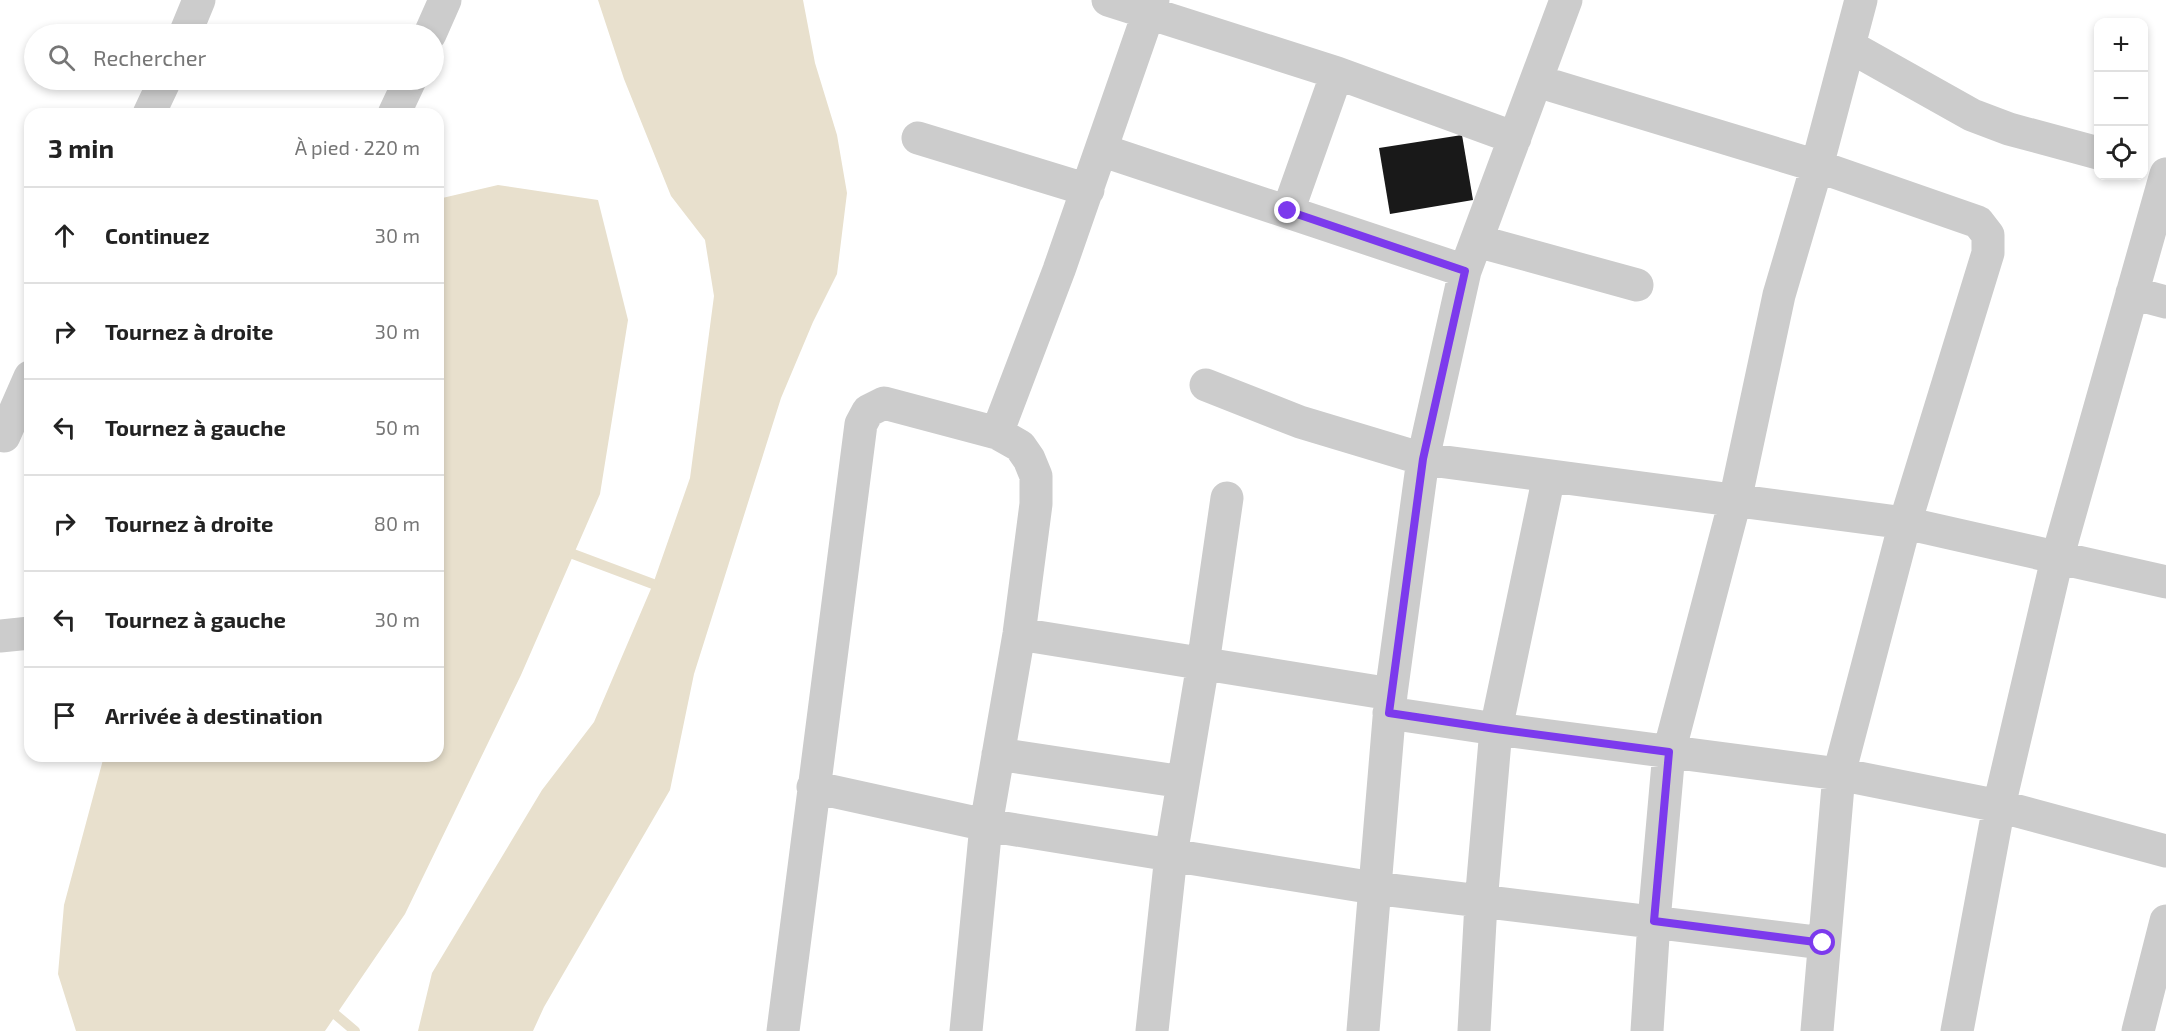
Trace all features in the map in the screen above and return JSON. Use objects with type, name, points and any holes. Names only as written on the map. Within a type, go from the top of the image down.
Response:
[{"type":"street","points":[[189,24],[199,0]]},
{"type":"street","points":[[434,24],[445,0]]},
{"type":"street","points":[[1108,0],[1150,6],[1515,138]]},
{"type":"street","points":[[1363,1031],[1390,703],[1423,459],[1471,256],[1566,0]]},
{"type":"street","points":[[1647,1031],[1669,752],[1735,501],[1779,295],[1817,166],[1861,0]]},
{"type":"street","points":[[997,433],[1088,190],[1150,6]]},
{"type":"street","points":[[1849,46],[1972,115],[2009,129],[2094,152]]},
{"type":"street","points":[[1288,211],[1337,73]]},
{"type":"street","points":[[1537,81],[1817,166],[1978,222],[1988,235],[1988,253],[1905,523],[1839,774],[1817,1031]]},
{"type":"street","points":[[152,108],[160,90]]},
{"type":"street","points":[[397,108],[405,90]]},
{"type":"street","points":[[918,138],[1088,190]]},
{"type":"street","points":[[1101,150],[1288,211],[1471,256],[1637,285]]},
{"type":"street","points":[[1957,1031],[1999,806],[2057,559],[2166,172],[2148,166]]},
{"type":"street","points":[[2132,293],[2166,302]]},
{"type":"street","points":[[1206,385],[1300,422],[1423,459],[1905,523],[2166,582]]},
{"type":"street","points":[[11,435],[24,395]]},
{"type":"street","points":[[783,1031],[861,424],[868,411],[884,403],[997,433],[1020,446],[1029,459],[1036,476],[1036,504],[1019,634],[986,825],[966,1031]]},
{"type":"street","points":[[1474,1031],[1481,903],[1496,729],[1549,476]]},
{"type":"street","points":[[1152,1031],[1170,855],[1203,664],[1227,498]]},
{"type":"street","points":[[0,636],[24,634]]},
{"type":"street","points":[[1019,634],[1203,664],[1390,703],[1496,729],[1839,774],[1999,806],[2166,851]]},
{"type":"street","points":[[998,754],[1183,782]]},
{"type":"street","points":[[813,787],[986,825],[1374,888],[1481,903],[1654,921],[1823,943]]},
{"type":"street","points":[[2138,1031],[2166,921]]},
{"type":"shaded area","points":[[598,0],[803,0],[815,63],[837,135],[847,193],[837,274],[813,322],[781,398],[694,674],[670,790],[544,1007],[533,1031],[418,1031],[432,973],[542,790],[594,722],[653,584],[690,478],[714,296],[705,240],[671,196],[624,79]]},
{"type":"shaded area","points":[[498,185],[598,200],[628,320],[600,494],[521,675],[405,914],[325,1031],[76,1031],[58,974],[64,905],[102,762],[444,762],[444,198]]},
{"type":"building","points":[[1462,135],[1473,200],[1390,214],[1379,148]]},
{"type":"waterway","points":[[573,554],[653,584]]},
{"type":"waterway","points":[[336,1015],[355,1031]]},
{"type":"route","points":[[1288,211],[1465,271],[1423,459],[1389,713],[1669,752],[1654,921],[1823,943]]}]
